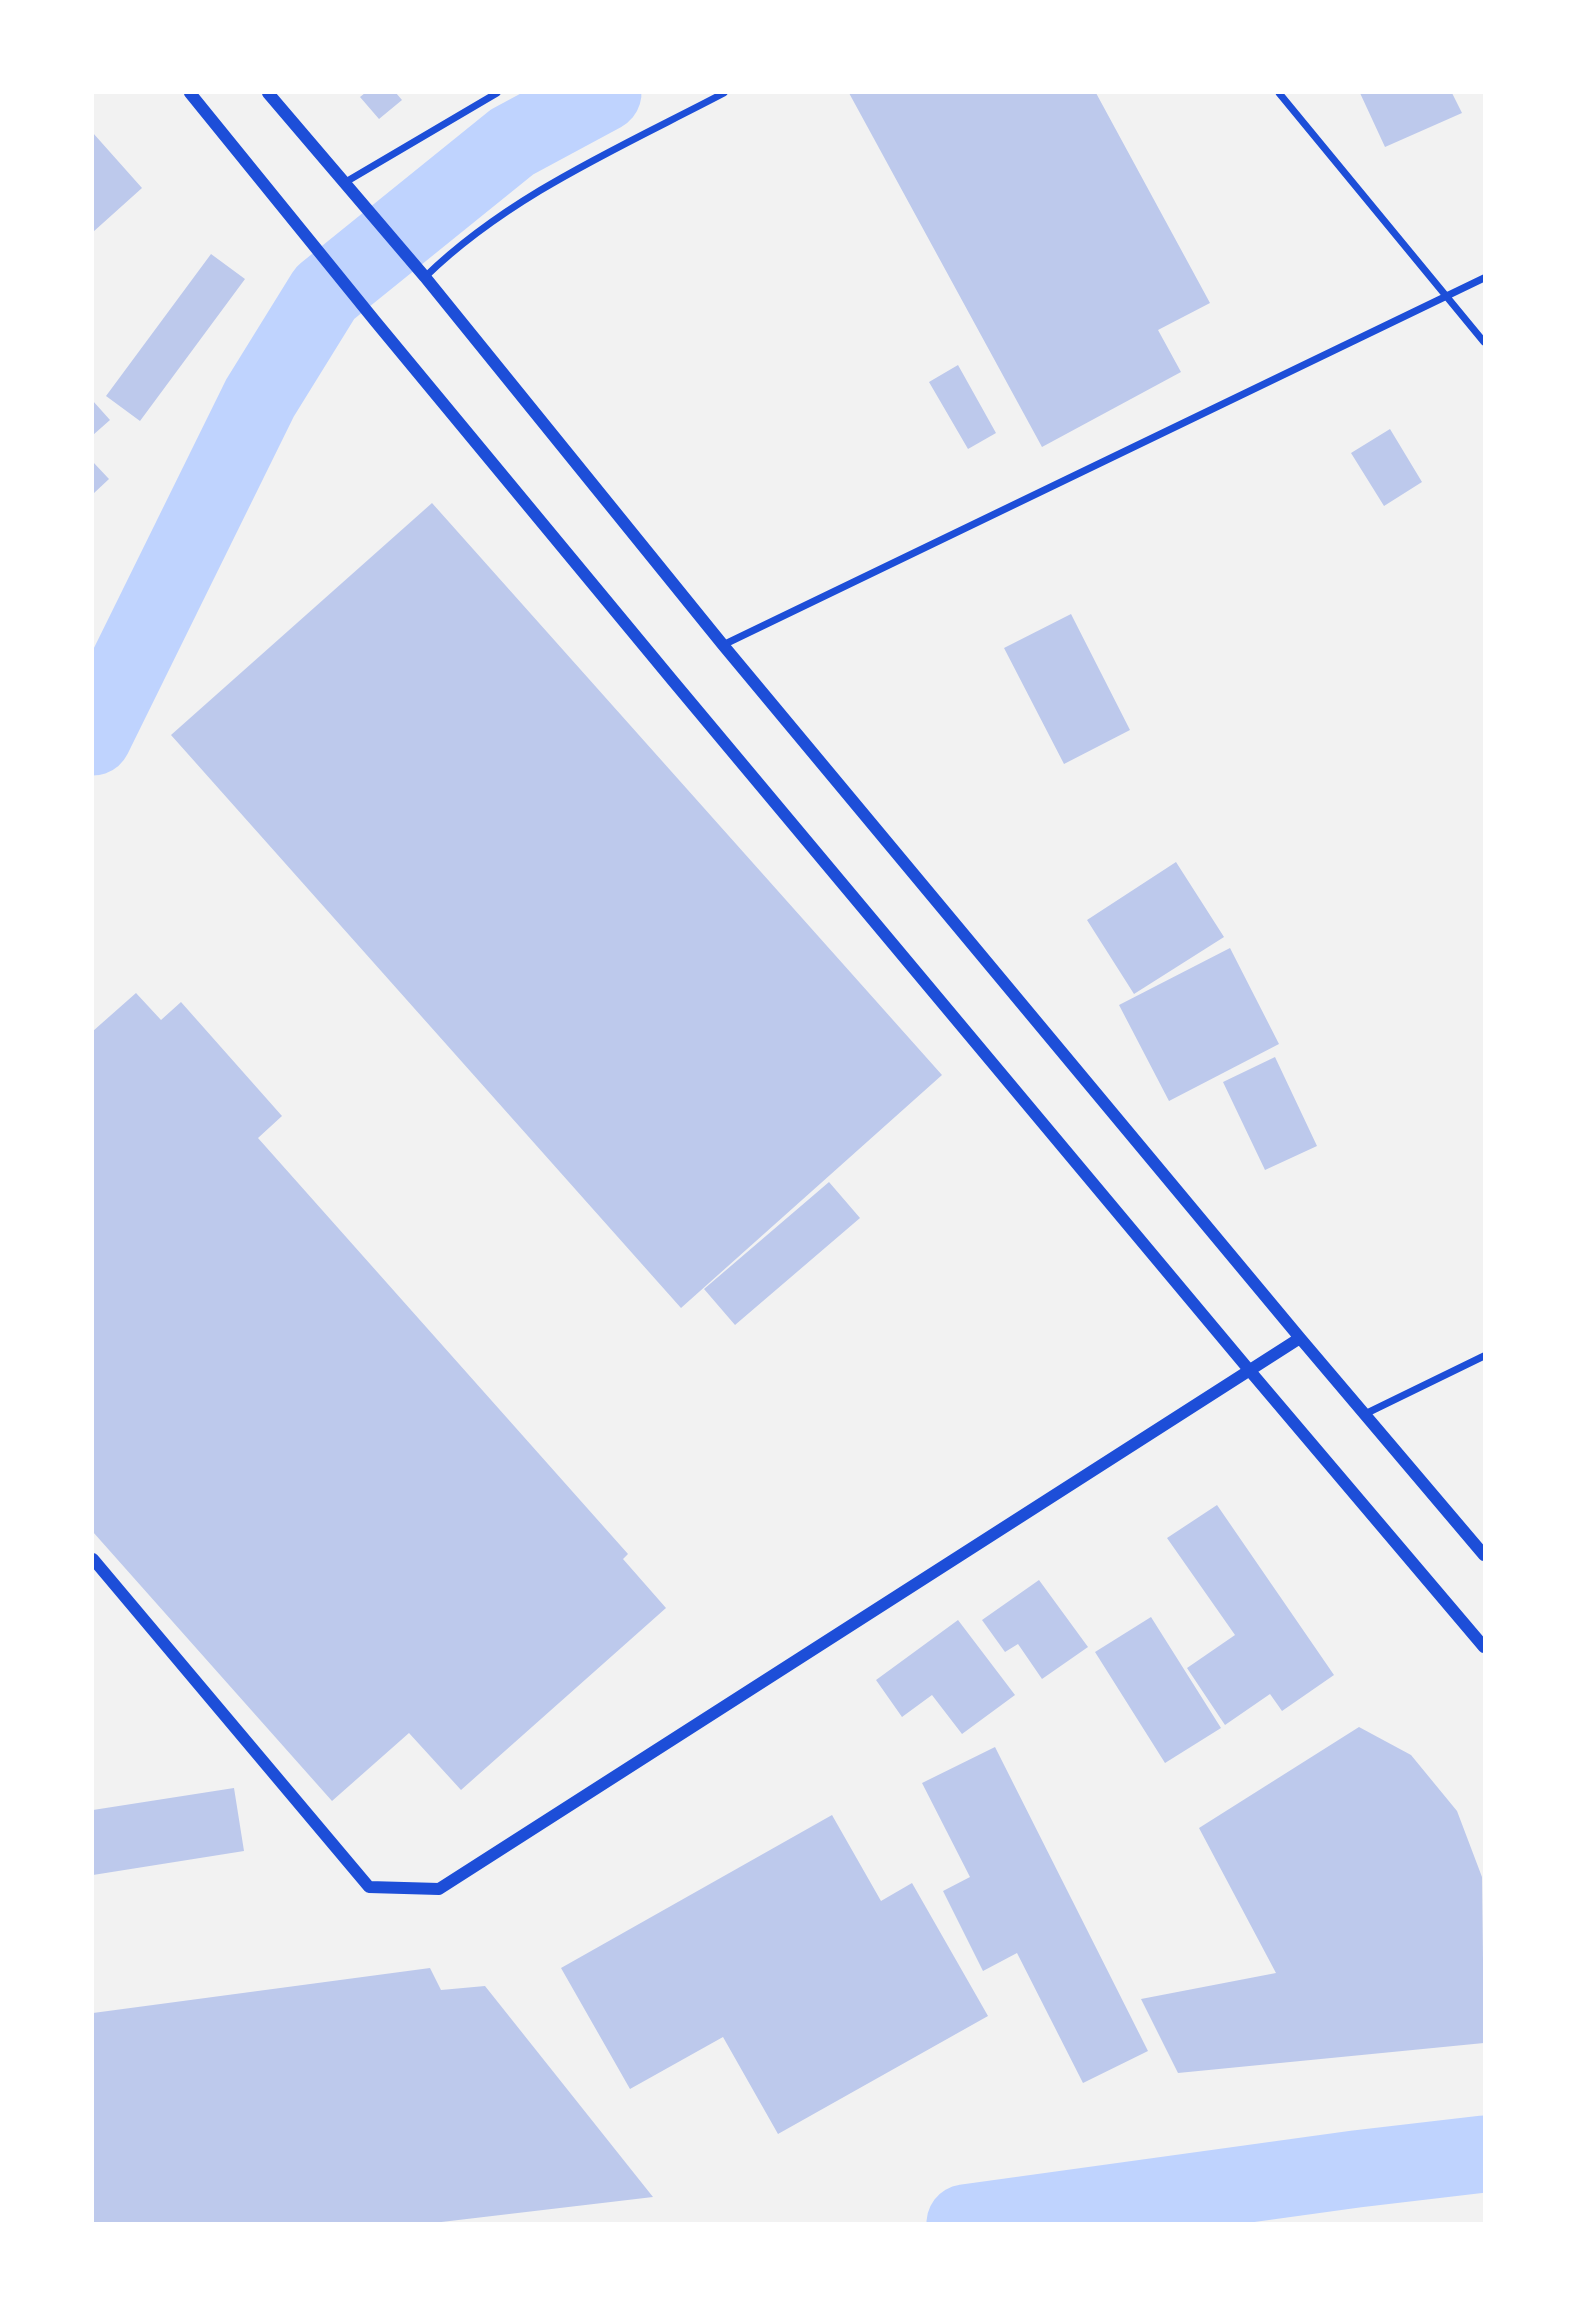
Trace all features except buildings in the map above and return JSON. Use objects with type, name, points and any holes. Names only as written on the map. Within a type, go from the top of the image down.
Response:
[{"type":"street","points":[[190,93],[375,321],[1250,1371],[1484,1647]]},
{"type":"street","points":[[268,93],[425,277],[723,645],[1484,1555]]},
{"type":"street","points":[[344,183],[497,93]]},
{"type":"street","points":[[425,277],[452,251],[541,189],[724,93]]},
{"type":"street","points":[[1279,93],[1484,342]]},
{"type":"street","points":[[723,645],[1484,278]]},
{"type":"street","points":[[93,1559],[369,1887],[439,1889],[1300,1338]]},
{"type":"street","points":[[1365,1414],[1484,1356]]},
{"type":"waterway","points":[[93,737],[260,398],[325,293],[512,142],[603,93]]},
{"type":"waterway","points":[[965,2223],[1484,2154]]}]
